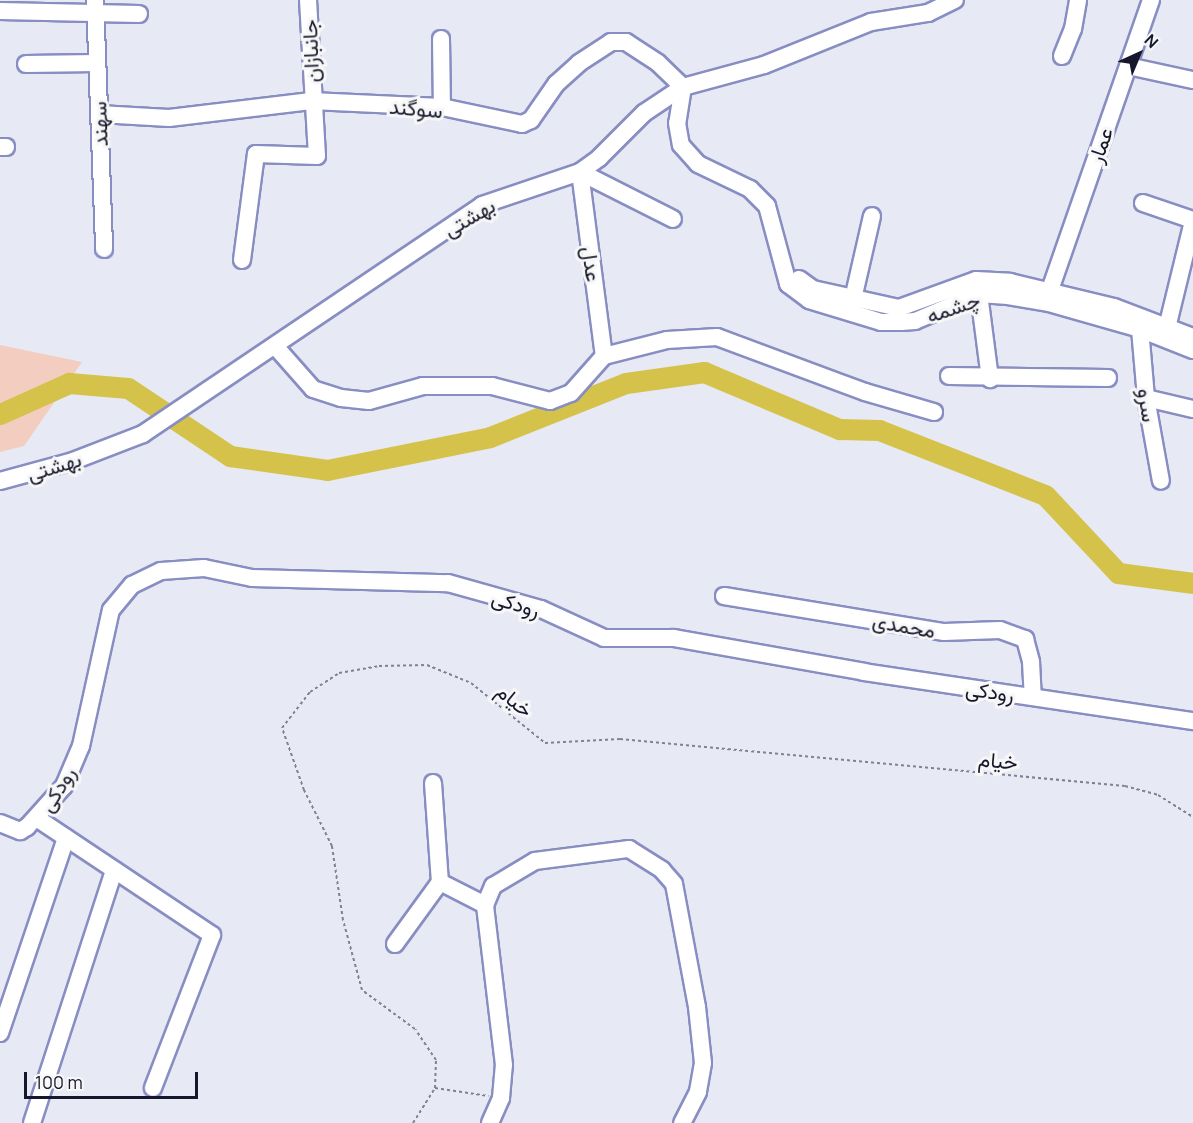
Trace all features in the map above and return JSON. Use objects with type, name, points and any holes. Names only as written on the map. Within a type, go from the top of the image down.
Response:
[{"type":"street","name":"جانبازان","points":[[242,261],[256,154],[317,156],[312,101],[308,0]]},
{"type":"street","name":"بهشتی","points":[[0,481],[73,461],[143,434],[482,205],[579,172],[599,158],[644,113],[683,87],[764,64],[871,22],[928,13],[955,0]]},
{"type":"street","points":[[1062,56],[1073,29],[1078,0]]},
{"type":"street","name":"عمار","points":[[1050,290],[1150,0]]},
{"type":"street","points":[[0,11],[95,7],[139,14]]},
{"type":"street","name":"سهند","points":[[95,7],[104,249]]},
{"type":"street","points":[[441,39],[442,107]]},
{"type":"street","name":"سوگند","points":[[99,114],[169,118],[312,101],[442,107],[522,124],[531,120],[556,84],[579,63],[617,41],[626,42],[658,63],[683,87]]},
{"type":"street","points":[[26,64],[97,63]]},
{"type":"street","points":[[1128,66],[1193,80]]},
{"type":"street","name":"چشمه","points":[[683,87],[677,123],[681,145],[698,164],[750,189],[767,206],[788,284],[797,293],[882,322],[915,321],[979,294],[1049,303],[1140,329],[1166,331],[1193,350]]},
{"type":"street","points":[[579,172],[673,219]]},
{"type":"street","name":"عدل","points":[[579,172],[604,356]]},
{"type":"street","points":[[1143,203],[1193,221],[1166,331]]},
{"type":"street","points":[[853,299],[872,216]]},
{"type":"street","name":"چشمه","points":[[779,248],[804,284],[853,299],[899,308],[976,280],[1050,290],[1166,331],[1193,337]]},
{"type":"street","points":[[979,294],[990,379]]},
{"type":"street","name":"سرو","points":[[1140,329],[1146,398],[1161,481]]},
{"type":"street","points":[[275,346],[313,390],[361,402],[423,386],[502,386],[550,401],[571,393],[604,356],[668,340],[717,337],[865,392],[934,412]]},
{"type":"street","points":[[949,376],[990,379],[1108,378]]},
{"type":"street","points":[[1146,398],[1193,409]]},
{"type":"street","name":"رودکی","points":[[0,824],[20,831],[38,819],[64,786],[81,746],[111,610],[132,585],[161,571],[204,568],[252,578],[448,583],[540,609],[604,638],[674,638],[1193,721]]},
{"type":"street","name":"محمدی","points":[[724,596],[944,632],[1000,630],[1025,639],[1032,662],[1033,697]]},
{"type":"street","points":[[395,944],[440,882],[433,783]]},
{"type":"street","points":[[38,819],[212,935],[153,1088]]},
{"type":"street","points":[[0,1033],[66,838]]},
{"type":"street","points":[[489,1123],[501,1098],[503,1045],[485,905],[493,886],[535,861],[629,849],[662,870],[674,884],[697,1006],[703,1063],[698,1092],[682,1123]]},
{"type":"street","points":[[32,1123],[114,870]]},
{"type":"street","points":[[440,882],[485,905]]},
{"type":"path","name":"خیام","points":[[435,1088],[436,1060],[415,1029],[362,990],[343,921],[332,846],[304,790],[282,728],[310,692],[339,673],[380,666],[427,664],[471,683],[545,743],[620,739],[1125,786],[1158,795],[1193,817]]},
{"type":"path","points":[[413,1123],[435,1088],[501,1098]]},
{"type":"shaded area","points":[[0,345],[82,362],[24,446],[0,452]]},
{"type":"waterway","points":[[0,414],[69,383],[128,388],[230,456],[327,470],[490,437],[626,383],[704,372],[839,429],[879,430],[1045,495],[1118,573],[1193,583]]}]
